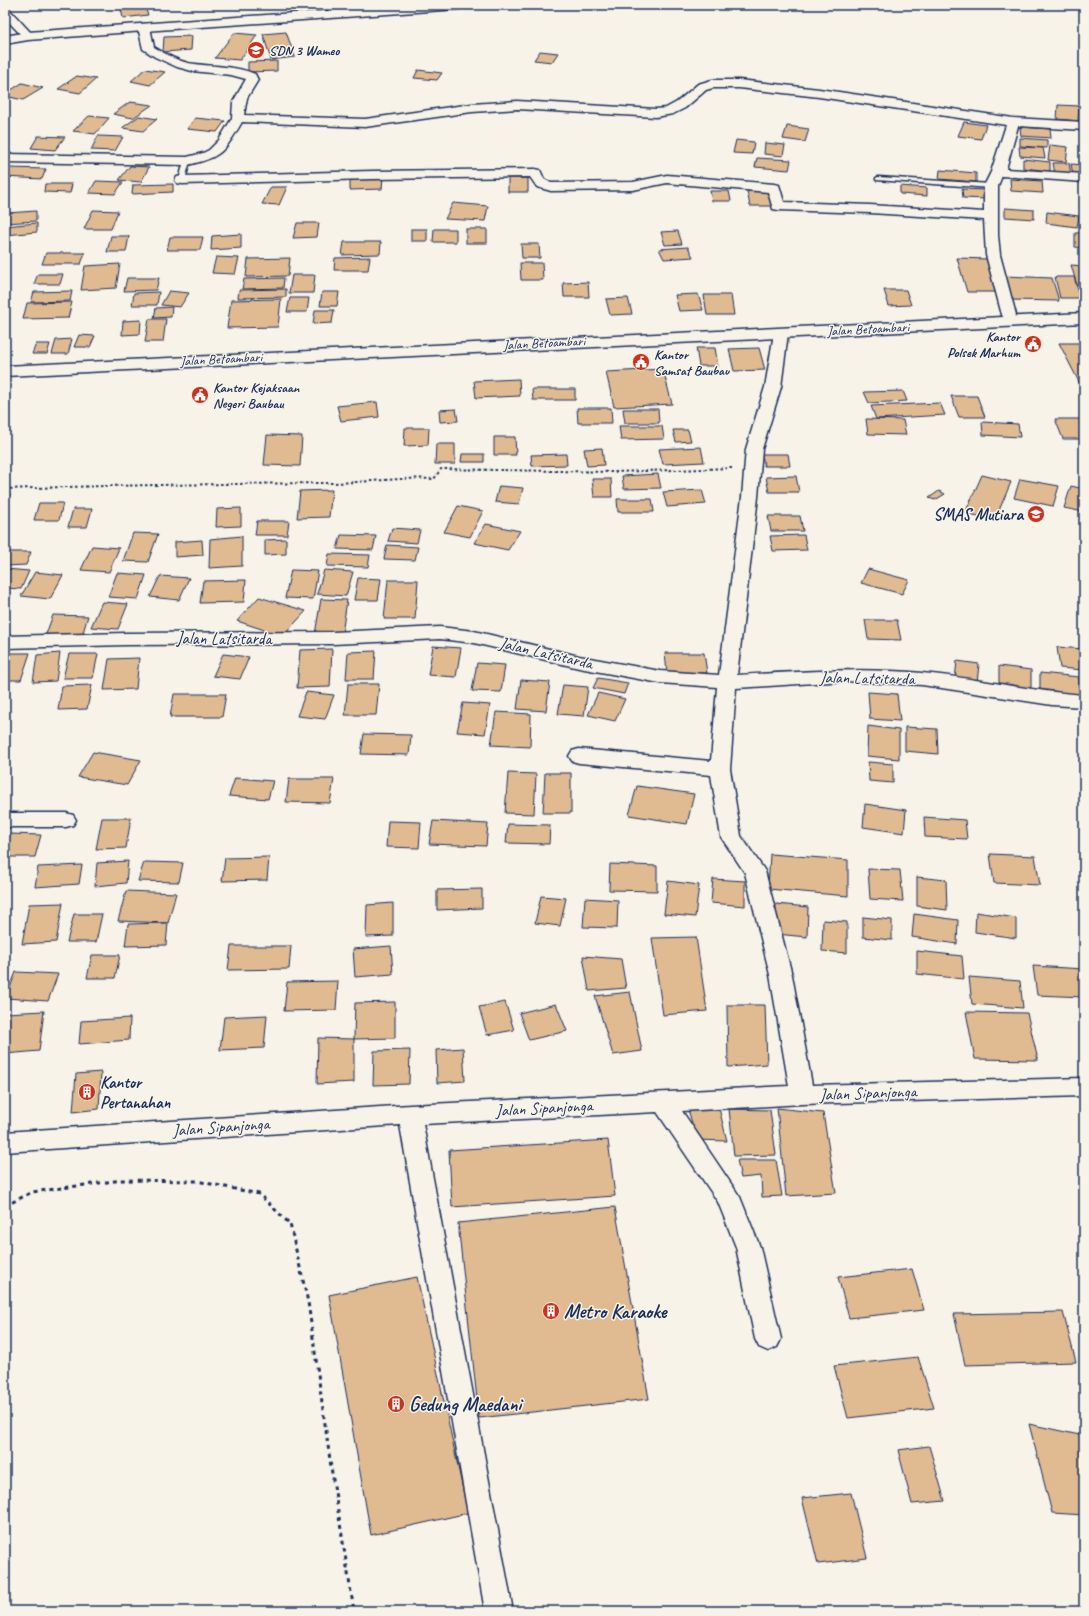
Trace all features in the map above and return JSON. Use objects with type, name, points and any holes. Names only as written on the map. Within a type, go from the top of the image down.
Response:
[{"type":"main road","points":[[5,40],[28,36],[144,27],[458,5]]},
{"type":"main road","name":"Jalan Betoambari","points":[[5,371],[1084,311]]},
{"type":"main road","name":"Jalan Betoambari","points":[[5,363],[523,341],[780,333],[1084,318]]},
{"type":"street","points":[[5,11],[28,36]]},
{"type":"street","points":[[5,158],[187,161],[201,159],[218,151],[238,118],[237,108],[240,98],[252,80],[251,77],[235,72],[184,66],[159,55],[149,49],[144,27]]},
{"type":"street","points":[[238,118],[365,123],[472,108],[517,105],[656,113],[670,111],[682,105],[702,87],[712,84],[740,84],[819,93],[1014,122],[1084,126]]},
{"type":"street","points":[[1009,315],[993,254],[991,186],[998,172],[1014,122]]},
{"type":"street","points":[[998,172],[1084,178]]},
{"type":"street","points":[[182,180],[372,175],[535,173],[538,183],[542,186],[551,187],[633,186],[645,185],[657,180],[667,179],[774,188],[778,206],[870,209],[991,216]]},
{"type":"street","points":[[780,333],[773,387],[754,448],[751,468],[750,497],[727,682],[720,769],[731,838],[755,871],[757,878],[781,975],[802,1095]]},
{"type":"street","name":"Jalan Latsitarda","points":[[5,642],[126,639],[333,638],[440,633],[474,637],[579,662],[660,677],[727,682],[844,675],[914,678],[1052,699],[1084,701]]},
{"type":"street","points":[[579,756],[720,769]]},
{"type":"street","points":[[5,820],[66,820]]},
{"type":"street","name":"Jalan Sipanjonga","points":[[5,1142],[410,1115],[663,1102],[802,1095],[1084,1087]]},
{"type":"street","points":[[663,1102],[728,1197],[748,1247],[768,1339]]},
{"type":"street","points":[[410,1115],[499,1611]]},
{"type":"lane","points":[[182,180],[187,161]]},
{"type":"lane","points":[[878,179],[991,186]]},
{"type":"path","points":[[5,489],[213,483],[353,483],[418,478],[434,479],[441,469],[614,472],[751,468]]},
{"type":"path","points":[[5,1206],[32,1192],[122,1180],[197,1181],[258,1194],[290,1224],[308,1302],[330,1460],[354,1611]]},
{"type":"building","points":[[120,5],[144,5],[148,15],[123,18]]},
{"type":"building","points":[[286,32],[295,57],[271,60],[263,34]]},
{"type":"building","points":[[234,33],[257,35],[240,60],[215,58]]},
{"type":"building","points":[[192,36],[191,50],[163,52],[164,37]]},
{"type":"building","points":[[540,51],[558,53],[552,62],[534,60]]},
{"type":"building","points":[[277,61],[277,71],[248,72],[248,62]]},
{"type":"building","points":[[145,69],[165,72],[150,85],[131,81]]},
{"type":"building","points":[[418,70],[442,73],[437,80],[414,78]]},
{"type":"building","points":[[77,76],[96,79],[80,93],[58,89]]},
{"type":"building","points":[[22,83],[43,88],[23,100],[5,96],[5,94]]},
{"type":"building","points":[[130,102],[152,105],[133,118],[113,114]]},
{"type":"building","points":[[1058,105],[1079,106],[1078,121],[1057,119]]},
{"type":"building","points":[[89,116],[109,118],[95,134],[73,131]]},
{"type":"building","points":[[139,116],[157,119],[143,131],[122,128]]},
{"type":"building","points":[[195,118],[225,121],[217,132],[187,129]]},
{"type":"building","points":[[964,122],[986,125],[981,139],[958,136]]},
{"type":"building","points":[[787,126],[809,129],[805,142],[783,139]]},
{"type":"building","points":[[1020,127],[1050,129],[1051,138],[1021,136]]},
{"type":"building","points":[[38,136],[65,137],[55,150],[31,148]]},
{"type":"building","points":[[98,136],[123,137],[115,151],[91,150]]},
{"type":"building","points":[[1020,138],[1047,140],[1047,148],[1020,146]]},
{"type":"building","points":[[736,140],[754,142],[752,154],[733,153]]},
{"type":"building","points":[[765,143],[785,145],[783,156],[764,154]]},
{"type":"building","points":[[1050,145],[1068,147],[1066,162],[1048,160]]},
{"type":"building","points":[[1019,147],[1043,148],[1045,158],[1020,156]]},
{"type":"building","points":[[757,158],[791,160],[789,170],[755,167]]},
{"type":"building","points":[[1023,159],[1050,162],[1050,171],[1023,168]]},
{"type":"building","points":[[1053,163],[1069,163],[1071,175],[1055,174]]},
{"type":"building","points":[[1071,164],[1084,165],[1084,175],[1073,175]]},
{"type":"building","points":[[130,166],[149,167],[141,182],[119,180]]},
{"type":"building","points":[[9,168],[46,169],[42,179],[5,177]]},
{"type":"building","points":[[940,170],[976,173],[976,182],[939,179]]},
{"type":"building","points":[[383,177],[382,189],[350,190],[350,179]]},
{"type":"building","points":[[508,178],[528,178],[528,192],[508,192]]},
{"type":"building","points":[[1010,179],[1042,181],[1043,193],[1011,191]]},
{"type":"building","points":[[96,181],[123,182],[115,194],[89,193]]},
{"type":"building","points":[[45,184],[72,184],[70,193],[44,192]]},
{"type":"building","points":[[173,184],[173,192],[132,194],[133,185]]},
{"type":"building","points":[[900,186],[927,188],[927,196],[900,194]]},
{"type":"building","points":[[271,187],[287,187],[279,205],[262,204]]},
{"type":"building","points":[[962,189],[985,190],[986,199],[963,198]]},
{"type":"building","points":[[710,191],[729,191],[731,201],[712,201]]},
{"type":"building","points":[[747,191],[770,191],[773,206],[750,206]]},
{"type":"building","points":[[453,203],[488,206],[485,221],[445,219]]},
{"type":"building","points":[[1005,208],[1034,210],[1034,219],[1005,217]]},
{"type":"building","points":[[93,210],[118,211],[111,229],[84,229]]},
{"type":"building","points":[[36,211],[36,221],[6,223],[7,213]]},
{"type":"building","points":[[1047,212],[1079,216],[1077,227],[1046,223]]},
{"type":"building","points":[[37,223],[37,232],[5,235],[5,226]]},
{"type":"building","points":[[297,223],[319,223],[317,237],[293,238]]},
{"type":"building","points":[[411,229],[427,229],[427,241],[411,241]]},
{"type":"building","points":[[434,229],[456,229],[456,242],[433,242]]},
{"type":"building","points":[[466,229],[487,229],[487,243],[466,243]]},
{"type":"building","points":[[678,231],[682,244],[665,245],[661,232]]},
{"type":"building","points":[[1075,233],[1084,233],[1084,248],[1075,247]]},
{"type":"building","points":[[241,234],[241,248],[211,250],[212,236]]},
{"type":"building","points":[[111,236],[129,236],[126,252],[107,252]]},
{"type":"building","points":[[170,237],[203,237],[200,250],[167,250]]},
{"type":"building","points":[[344,242],[381,242],[380,254],[342,255]]},
{"type":"building","points":[[521,244],[539,244],[540,258],[522,258]]},
{"type":"building","points":[[688,247],[693,257],[664,259],[659,249]]},
{"type":"building","points":[[46,253],[85,253],[81,264],[42,264]]},
{"type":"building","points":[[216,257],[239,258],[235,274],[212,273]]},
{"type":"building","points":[[370,257],[368,270],[334,270],[335,258]]},
{"type":"building","points":[[290,258],[288,276],[246,277],[248,259]]},
{"type":"building","points":[[957,258],[988,259],[998,292],[967,292]]},
{"type":"building","points":[[520,263],[542,263],[543,280],[521,280]]},
{"type":"building","points":[[120,264],[116,288],[81,290],[85,266]]},
{"type":"building","points":[[1071,265],[1084,266],[1084,285],[1077,285]]},
{"type":"building","points":[[38,274],[63,274],[60,284],[34,284]]},
{"type":"building","points":[[292,275],[315,275],[313,293],[289,293]]},
{"type":"building","points":[[1004,276],[1052,278],[1059,301],[1010,300]]},
{"type":"building","points":[[1055,277],[1074,277],[1080,298],[1060,298]]},
{"type":"building","points":[[127,278],[159,278],[156,290],[124,291]]},
{"type":"building","points":[[284,278],[283,288],[242,289],[244,279]]},
{"type":"building","points":[[588,282],[589,297],[564,297],[563,283]]},
{"type":"building","points":[[286,289],[286,297],[238,298],[239,290]]},
{"type":"building","points":[[884,290],[906,290],[911,305],[889,306]]},
{"type":"building","points":[[72,291],[70,301],[31,302],[34,292]]},
{"type":"building","points":[[169,291],[189,293],[180,307],[161,305]]},
{"type":"building","points":[[159,292],[157,305],[132,305],[134,293]]},
{"type":"building","points":[[322,292],[339,292],[337,306],[320,306]]},
{"type":"building","points":[[698,294],[703,310],[679,311],[675,295]]},
{"type":"building","points":[[704,295],[731,295],[734,315],[707,315]]},
{"type":"building","points":[[290,298],[309,298],[307,312],[287,312]]},
{"type":"building","points":[[628,298],[632,314],[610,315],[606,299]]},
{"type":"building","points":[[281,299],[278,327],[227,328],[231,300]]},
{"type":"building","points":[[72,302],[68,318],[23,319],[27,303]]},
{"type":"building","points":[[172,307],[171,317],[154,318],[156,308]]},
{"type":"building","points":[[315,310],[334,310],[332,323],[313,324]]},
{"type":"building","points":[[149,319],[166,319],[163,342],[145,342]]},
{"type":"building","points":[[141,320],[140,334],[122,335],[123,321]]},
{"type":"building","points":[[79,335],[95,336],[90,347],[74,347]]},
{"type":"building","points":[[72,339],[68,354],[52,354],[56,340]]},
{"type":"building","points":[[1059,343],[1084,343],[1084,384],[1080,384]]},
{"type":"building","points":[[36,344],[50,344],[47,354],[32,354]]},
{"type":"building","points":[[696,348],[715,348],[718,366],[699,366]]},
{"type":"building","points":[[759,348],[765,370],[734,371],[729,349]]},
{"type":"building","points":[[663,369],[672,404],[614,407],[606,372]]},
{"type":"building","points":[[519,379],[520,396],[476,398],[474,381]]},
{"type":"building","points":[[532,389],[575,389],[575,400],[533,400]]},
{"type":"building","points":[[903,391],[907,401],[869,403],[864,392]]},
{"type":"building","points":[[951,396],[977,396],[985,417],[959,417]]},
{"type":"building","points":[[377,402],[379,417],[341,421],[337,406]]},
{"type":"building","points":[[940,403],[945,415],[876,419],[871,406]]},
{"type":"building","points":[[577,408],[611,408],[612,423],[578,423]]},
{"type":"building","points":[[456,409],[458,421],[440,422],[439,410]]},
{"type":"building","points":[[623,409],[658,409],[659,423],[625,423]]},
{"type":"building","points":[[866,419],[903,420],[906,435],[868,434]]},
{"type":"building","points":[[1055,419],[1080,419],[1084,429],[1084,439],[1063,439]]},
{"type":"building","points":[[982,422],[1018,424],[1020,437],[983,435]]},
{"type":"building","points":[[619,426],[662,426],[664,439],[621,440]]},
{"type":"building","points":[[405,428],[429,428],[428,445],[404,446]]},
{"type":"building","points":[[673,430],[688,430],[691,441],[676,442]]},
{"type":"building","points":[[267,435],[302,436],[300,466],[264,465]]},
{"type":"building","points":[[494,437],[515,437],[516,455],[494,455]]},
{"type":"building","points":[[436,444],[455,444],[455,464],[435,464]]},
{"type":"building","points":[[701,447],[704,462],[663,464],[659,449]]},
{"type":"building","points":[[602,448],[604,465],[587,466],[584,449]]},
{"type":"building","points":[[462,454],[484,454],[484,462],[461,462]]},
{"type":"building","points":[[566,454],[567,465],[532,466],[531,455]]},
{"type":"building","points":[[762,454],[788,454],[790,466],[764,466]]},
{"type":"building","points":[[658,474],[661,488],[624,489],[622,476]]},
{"type":"building","points":[[982,475],[1011,482],[995,520],[965,513]]},
{"type":"building","points":[[796,476],[799,492],[769,492],[766,477]]},
{"type":"building","points":[[592,479],[611,479],[612,497],[594,497]]},
{"type":"building","points":[[1020,479],[1059,486],[1053,506],[1014,498]]},
{"type":"building","points":[[499,486],[523,488],[519,504],[495,502]]},
{"type":"building","points":[[1071,486],[1084,489],[1084,512],[1064,508]]},
{"type":"building","points":[[332,490],[329,517],[297,518],[300,491]]},
{"type":"building","points":[[702,490],[706,504],[667,507],[663,492]]},
{"type":"building","points":[[939,491],[945,494],[935,500],[929,498]]},
{"type":"building","points":[[5,494],[10,494],[5,509]]},
{"type":"building","points":[[617,499],[652,499],[654,512],[618,512]]},
{"type":"building","points":[[39,503],[63,503],[59,520],[34,520]]},
{"type":"building","points":[[458,506],[483,511],[470,537],[444,532]]},
{"type":"building","points":[[241,508],[241,526],[216,527],[217,509]]},
{"type":"building","points":[[73,509],[92,509],[87,527],[68,527]]},
{"type":"building","points":[[768,516],[800,516],[803,531],[771,531]]},
{"type":"building","points":[[257,521],[289,521],[287,535],[255,535]]},
{"type":"building","points":[[486,524],[520,531],[508,550],[474,543]]},
{"type":"building","points":[[392,528],[420,530],[417,543],[388,541]]},
{"type":"building","points":[[133,533],[158,534],[148,562],[123,561]]},
{"type":"building","points":[[341,535],[376,536],[373,550],[337,549]]},
{"type":"building","points":[[804,535],[807,550],[773,551],[770,536]]},
{"type":"building","points":[[242,536],[242,566],[209,568],[210,539]]},
{"type":"building","points":[[286,539],[286,554],[265,555],[265,540]]},
{"type":"building","points":[[202,540],[203,555],[175,557],[175,542]]},
{"type":"building","points":[[387,545],[418,547],[415,560],[384,559]]},
{"type":"building","points":[[92,546],[119,548],[109,572],[81,570]]},
{"type":"building","points":[[5,552],[31,552],[26,565],[5,566]]},
{"type":"building","points":[[329,554],[370,555],[368,567],[327,566]]},
{"type":"building","points":[[5,569],[29,571],[21,589],[5,588]]},
{"type":"building","points":[[868,569],[909,580],[902,594],[861,583]]},
{"type":"building","points":[[291,570],[318,571],[313,599],[285,598]]},
{"type":"building","points":[[324,570],[353,572],[346,596],[317,594]]},
{"type":"building","points":[[35,572],[63,575],[50,599],[21,596]]},
{"type":"building","points":[[117,573],[146,575],[138,599],[108,597]]},
{"type":"building","points":[[160,576],[189,578],[179,600],[150,597]]},
{"type":"building","points":[[358,578],[381,579],[378,600],[354,600]]},
{"type":"building","points":[[246,580],[244,602],[200,603],[203,581]]},
{"type":"building","points":[[388,580],[418,580],[415,619],[384,619]]},
{"type":"building","points":[[5,594],[11,594],[5,614]]},
{"type":"building","points":[[259,597],[306,611],[283,636],[237,621]]},
{"type":"building","points":[[321,599],[347,600],[342,634],[315,634]]},
{"type":"building","points":[[102,602],[128,604],[118,629],[91,627]]},
{"type":"building","points":[[53,615],[88,616],[81,639],[45,637]]},
{"type":"building","points":[[865,620],[897,620],[901,640],[868,639]]},
{"type":"building","points":[[433,646],[461,648],[456,677],[428,675]]},
{"type":"building","points":[[1057,647],[1084,649],[1084,670],[1060,668]]},
{"type":"building","points":[[332,649],[330,687],[297,688],[300,650]]},
{"type":"building","points":[[376,651],[374,679],[346,679],[348,652]]},
{"type":"building","points":[[6,653],[30,653],[21,680],[5,680]]},
{"type":"building","points":[[60,653],[56,681],[33,682],[37,655]]},
{"type":"building","points":[[665,653],[704,653],[707,673],[667,673]]},
{"type":"building","points":[[69,654],[98,654],[93,678],[63,678]]},
{"type":"building","points":[[223,654],[249,657],[240,679],[213,676]]},
{"type":"building","points":[[139,658],[136,689],[104,690],[109,659]]},
{"type":"building","points":[[957,661],[979,664],[977,683],[955,679]]},
{"type":"building","points":[[477,663],[505,665],[501,692],[472,691]]},
{"type":"building","points":[[999,666],[1031,670],[1031,690],[999,687]]},
{"type":"building","points":[[1040,673],[1079,677],[1080,698],[1040,694]]},
{"type":"building","points":[[598,678],[628,683],[624,694],[593,688]]},
{"type":"building","points":[[521,680],[550,682],[546,711],[517,709]]},
{"type":"building","points":[[348,684],[379,684],[376,715],[345,715]]},
{"type":"building","points":[[92,685],[87,709],[58,710],[62,686]]},
{"type":"building","points":[[563,685],[588,687],[584,716],[558,714]]},
{"type":"building","points":[[306,692],[334,695],[325,719],[297,716]]},
{"type":"building","points":[[868,692],[897,694],[900,721],[870,719]]},
{"type":"building","points":[[598,693],[625,699],[615,721],[588,715]]},
{"type":"building","points":[[174,694],[226,694],[222,717],[170,717]]},
{"type":"building","points":[[463,703],[490,705],[485,734],[457,732]]},
{"type":"building","points":[[496,712],[531,714],[530,747],[491,745]]},
{"type":"building","points":[[868,726],[899,730],[899,759],[867,756]]},
{"type":"building","points":[[905,727],[937,729],[938,754],[905,751]]},
{"type":"building","points":[[364,734],[411,735],[409,755],[361,754]]},
{"type":"building","points":[[93,752],[141,760],[127,785],[78,777]]},
{"type":"building","points":[[868,762],[893,764],[893,783],[869,781]]},
{"type":"building","points":[[508,773],[536,774],[534,814],[505,813]]},
{"type":"building","points":[[545,773],[571,773],[571,813],[543,813]]},
{"type":"building","points":[[235,778],[273,781],[268,799],[229,796]]},
{"type":"building","points":[[289,779],[334,779],[330,803],[286,802]]},
{"type":"building","points":[[637,786],[694,794],[687,824],[629,815]]},
{"type":"building","points":[[865,804],[906,810],[904,833],[863,827]]},
{"type":"building","points":[[924,817],[965,820],[967,839],[925,837]]},
{"type":"building","points":[[102,818],[131,818],[126,848],[96,849]]},
{"type":"building","points":[[388,821],[421,822],[419,848],[386,847]]},
{"type":"building","points":[[433,821],[488,824],[486,846],[429,844]]},
{"type":"building","points":[[508,824],[550,825],[549,844],[506,843]]},
{"type":"building","points":[[10,834],[41,835],[35,857],[5,857],[5,851]]},
{"type":"building","points":[[770,854],[848,860],[848,896],[768,889]]},
{"type":"building","points":[[990,854],[1035,856],[1040,885],[994,883]]},
{"type":"building","points":[[269,857],[267,880],[222,881],[225,858]]},
{"type":"building","points":[[128,861],[126,883],[95,886],[97,863]]},
{"type":"building","points":[[144,862],[183,863],[179,882],[138,881]]},
{"type":"building","points":[[610,864],[657,866],[657,891],[609,890]]},
{"type":"building","points":[[82,865],[79,884],[35,887],[38,867]]},
{"type":"building","points":[[868,869],[900,870],[903,901],[870,899]]},
{"type":"building","points":[[917,877],[946,880],[947,910],[917,906]]},
{"type":"building","points":[[713,879],[745,881],[745,906],[711,903]]},
{"type":"building","points":[[668,881],[699,885],[695,917],[664,914]]},
{"type":"building","points":[[482,889],[482,908],[437,910],[437,890]]},
{"type":"building","points":[[126,891],[176,893],[168,923],[118,921]]},
{"type":"building","points":[[541,896],[566,898],[560,926],[535,923]]},
{"type":"building","points":[[585,898],[618,900],[617,928],[583,927]]},
{"type":"building","points":[[63,903],[56,942],[22,944],[29,904]]},
{"type":"building","points":[[393,903],[393,936],[366,937],[367,905]]},
{"type":"building","points":[[776,904],[808,907],[807,937],[776,934]]},
{"type":"building","points":[[976,912],[1016,918],[1016,938],[975,932]]},
{"type":"building","points":[[74,914],[102,914],[96,942],[67,942]]},
{"type":"building","points":[[914,914],[958,920],[957,944],[912,937]]},
{"type":"building","points":[[863,917],[892,920],[892,940],[863,937]]},
{"type":"building","points":[[823,920],[847,922],[847,953],[822,951]]},
{"type":"building","points":[[168,923],[166,945],[125,946],[128,924]]},
{"type":"building","points":[[696,937],[707,1011],[663,1015],[652,938]]},
{"type":"building","points":[[231,946],[291,946],[289,969],[228,970]]},
{"type":"building","points":[[391,946],[393,974],[355,977],[353,949]]},
{"type":"building","points":[[917,951],[962,956],[964,979],[917,974]]},
{"type":"building","points":[[92,955],[120,955],[115,978],[87,978]]},
{"type":"building","points":[[583,956],[621,959],[626,988],[589,991]]},
{"type":"building","points":[[1033,966],[1084,969],[1084,997],[1037,995]]},
{"type":"building","points":[[16,972],[58,974],[48,1001],[6,998]]},
{"type":"building","points":[[969,977],[1020,981],[1023,1008],[972,1004]]},
{"type":"building","points":[[338,981],[336,1010],[284,1011],[287,982]]},
{"type":"building","points":[[630,992],[642,1051],[613,1055],[595,996]]},
{"type":"building","points":[[395,1002],[395,1038],[354,1039],[355,1003]]},
{"type":"building","points":[[505,1002],[514,1030],[487,1035],[479,1007]]},
{"type":"building","points":[[556,1004],[567,1031],[529,1040],[519,1013]]},
{"type":"building","points":[[727,1005],[765,1005],[767,1064],[728,1067]]},
{"type":"building","points":[[44,1011],[39,1051],[5,1054],[5,1013]]},
{"type":"building","points":[[966,1012],[1027,1013],[1038,1060],[975,1059]]},
{"type":"building","points":[[267,1015],[264,1048],[220,1050],[224,1017]]},
{"type":"building","points":[[130,1018],[129,1040],[79,1044],[81,1021]]},
{"type":"building","points":[[318,1038],[354,1039],[354,1082],[317,1084]]},
{"type":"building","points":[[463,1048],[465,1081],[437,1083],[436,1050]]},
{"type":"building","points":[[410,1050],[409,1084],[373,1085],[374,1051]]},
{"type":"building","name":"Kantor Pertanahan","points":[[101,1072],[99,1109],[73,1112],[76,1074]]},
{"type":"building","points":[[718,1104],[727,1141],[697,1140],[687,1106]]},
{"type":"building","points":[[777,1108],[823,1113],[836,1193],[786,1196]]},
{"type":"building","points":[[729,1109],[770,1110],[776,1155],[734,1156]]},
{"type":"building","points":[[608,1140],[615,1196],[452,1207],[449,1150]]},
{"type":"building","points":[[737,1160],[776,1160],[782,1196],[762,1197],[761,1176],[741,1178]]},
{"type":"building","name":"Metro Karaoke","points":[[615,1207],[649,1399],[479,1418],[458,1223]]},
{"type":"building","points":[[912,1269],[924,1310],[849,1318],[838,1277]]},
{"type":"building","name":"Gedung Maedani","points":[[417,1277],[468,1513],[371,1535],[329,1295]]},
{"type":"building","points":[[1063,1312],[1076,1362],[965,1365],[954,1314]]},
{"type":"building","points":[[918,1357],[934,1408],[848,1418],[834,1366]]},
{"type":"building","points":[[1029,1424],[1084,1436],[1084,1515],[1052,1513]]},
{"type":"building","points":[[929,1446],[945,1501],[912,1504],[898,1450]]},
{"type":"building","points":[[851,1493],[867,1558],[818,1564],[802,1498]]},
{"type":"place","name":"SDN 3 Wameo","points":[[256,50]]},
{"type":"place","name":"Kantor Polsek Marhum","points":[[1033,344]]},
{"type":"place","name":"Kantor Samsat Baubau","points":[[641,362]]},
{"type":"place","name":"Kantor Kejaksaan Negeri Baubau","points":[[200,395]]},
{"type":"place","name":"SMAS Mutiara","points":[[1036,514]]},
{"type":"place","name":"Kantor Pertanahan","points":[[87,1092]]},
{"type":"place","name":"Metro Karaoke","points":[[551,1311]]},
{"type":"place","name":"Gedung Maedani","points":[[396,1404]]}]
